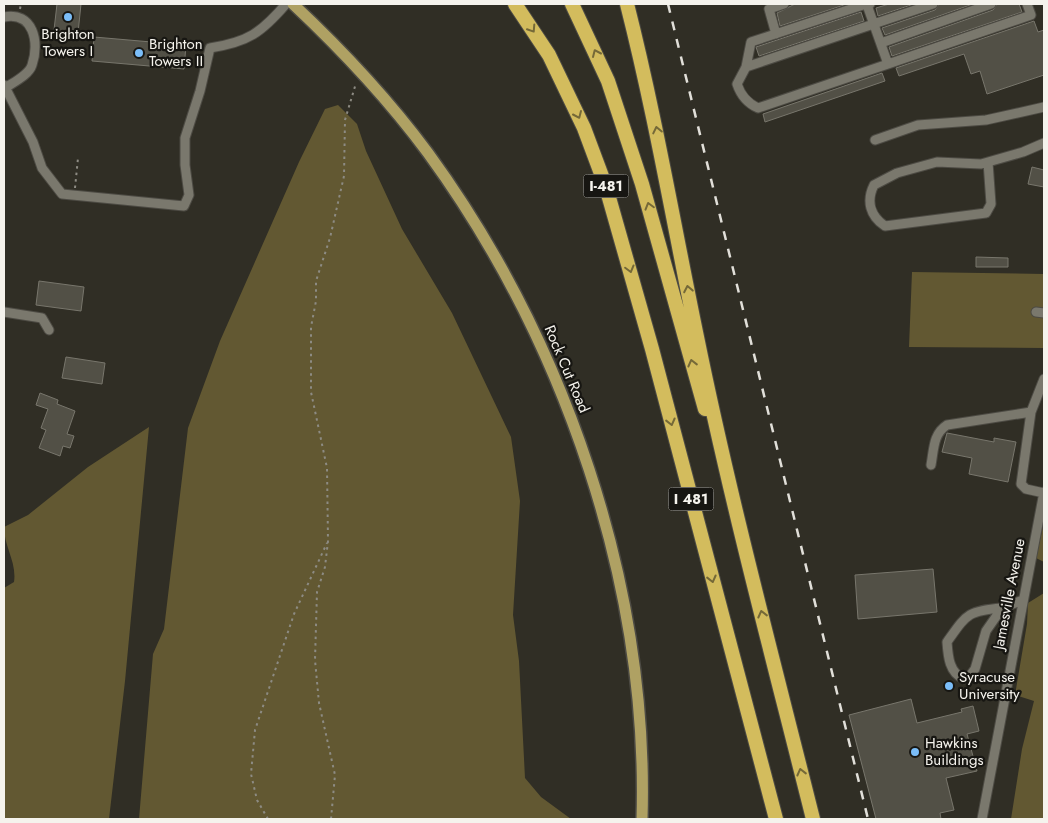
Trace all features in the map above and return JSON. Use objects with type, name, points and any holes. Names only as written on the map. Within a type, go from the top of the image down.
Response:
[{"type":"highway","name":"I-481","points":[[515,4],[549,55],[597,161],[616,216],[645,324]]},
{"type":"highway","points":[[572,4],[608,81],[642,184],[673,289],[697,384],[731,493]]},
{"type":"highway","name":"I 481","points":[[627,4],[662,154],[697,337],[731,493],[813,819]]},
{"type":"highway","name":"I 481","points":[[645,324],[776,819]]},
{"type":"highway","points":[[736,673],[766,819]]},
{"type":"main road","name":"Rock Cut Road","points":[[293,4],[399,115],[429,154],[480,230],[540,342],[575,427],[612,548],[627,627],[639,714],[642,819]]},
{"type":"street","points":[[4,17],[20,16],[29,23],[35,34],[32,65],[28,72],[5,86],[33,142],[42,168],[62,194],[184,206],[189,195],[185,165],[185,138],[200,91],[210,48],[226,45],[256,34],[286,4]]},
{"type":"street","points":[[776,34],[769,9],[784,4]]},
{"type":"street","points":[[888,64],[868,4],[751,42],[746,67],[737,84],[740,94],[750,104],[758,108],[888,64],[1031,14],[1027,4]]},
{"type":"street","points":[[746,67],[932,4]]},
{"type":"street","points":[[880,43],[991,4]]},
{"type":"street","points":[[875,140],[918,125],[986,120],[1044,107]]},
{"type":"street","points":[[988,162],[991,204],[986,213],[885,226],[872,214],[870,200],[874,185],[897,173],[937,162],[988,162],[1023,152],[1044,143]]},
{"type":"street","points":[[4,312],[42,318],[49,330]]},
{"type":"street","points":[[1044,380],[1031,412],[1021,484],[1026,490],[1044,493]]},
{"type":"street","points":[[931,464],[936,436],[939,430],[947,425],[1031,412]]},
{"type":"street","name":"Jamesville Avenue","points":[[982,819],[1044,493]]},
{"type":"street","points":[[1002,608],[986,632],[975,669],[969,676],[959,677],[949,661],[947,642],[964,618],[977,610],[1002,608],[1023,600]]},
{"type":"path","points":[[331,819],[335,775],[332,751],[319,703],[315,660],[318,592],[325,567],[328,541],[327,468],[311,392],[311,327],[316,301],[316,281],[330,238],[344,176],[345,120],[359,71]]},
{"type":"path","points":[[78,158],[75,190],[86,191],[85,197]]},
{"type":"path","points":[[268,819],[257,800],[251,774],[255,730],[294,614],[328,541]]},
{"type":"shaded area","points":[[338,105],[357,124],[366,151],[402,229],[452,313],[511,437],[520,501],[513,615],[519,661],[525,778],[541,797],[571,819],[139,819],[153,654],[164,629],[188,428],[220,341],[299,162],[325,109]]},
{"type":"shaded area","points":[[912,272],[1044,274],[1044,348],[909,347]]},
{"type":"shaded area","points":[[149,427],[125,681],[109,819],[4,819],[4,588],[14,582],[14,568],[4,527],[28,515],[88,467]]},
{"type":"shaded area","points":[[1044,522],[1044,562],[1036,558]]},
{"type":"shaded area","points":[[1044,593],[1044,819],[1011,819],[1022,749],[1034,701],[1015,695],[1027,624],[1028,603]]},
{"type":"building","name":"Brighton Towers I","points":[[57,4],[81,4],[78,33],[54,30]]},
{"type":"building","points":[[795,4],[847,4],[780,26],[777,13]]},
{"type":"building","points":[[889,4],[914,4],[878,16],[876,8]]},
{"type":"building","points":[[939,4],[973,4],[885,35],[882,28],[935,10]]},
{"type":"building","points":[[997,4],[1019,4],[1022,12],[892,56],[889,47],[993,10]]},
{"type":"building","points":[[861,12],[864,21],[759,56],[756,47]]},
{"type":"building","points":[[1034,21],[1038,32],[1044,30],[1044,75],[987,94],[980,71],[971,74],[964,54],[899,76],[896,68]]},
{"type":"building","name":"Brighton Towers II","points":[[94,37],[186,45],[184,69],[92,61]]},
{"type":"building","points":[[882,73],[885,81],[765,122],[763,114]]},
{"type":"building","points":[[1032,167],[1044,170],[1044,187],[1028,184]]},
{"type":"building","points":[[976,257],[1008,258],[1008,267],[976,267]]},
{"type":"building","points":[[39,281],[84,287],[81,311],[36,305]]},
{"type":"building","points":[[66,357],[105,363],[102,384],[62,378]]},
{"type":"building","points":[[40,393],[58,400],[57,404],[75,411],[67,434],[74,436],[70,448],[63,446],[60,456],[39,448],[46,430],[41,428],[48,409],[36,405]]},
{"type":"building","points":[[947,433],[994,442],[994,438],[1016,442],[1008,482],[969,474],[972,458],[942,452]]},
{"type":"building","points":[[933,569],[937,612],[858,619],[855,575]]},
{"type":"building","name":"Hawkins Buildings","points":[[911,699],[917,723],[962,712],[961,709],[973,706],[979,731],[967,734],[977,771],[946,778],[954,810],[940,813],[941,819],[876,819],[849,715]]},
{"type":"railway","points":[[668,4],[868,819]]},
{"type":"place","name":"Brighton Towers I","points":[[68,17]]},
{"type":"place","name":"Brighton Towers II","points":[[139,53]]},
{"type":"place","name":"Syracuse University","points":[[949,686]]},
{"type":"place","name":"Hawkins Buildings","points":[[915,752]]}]
